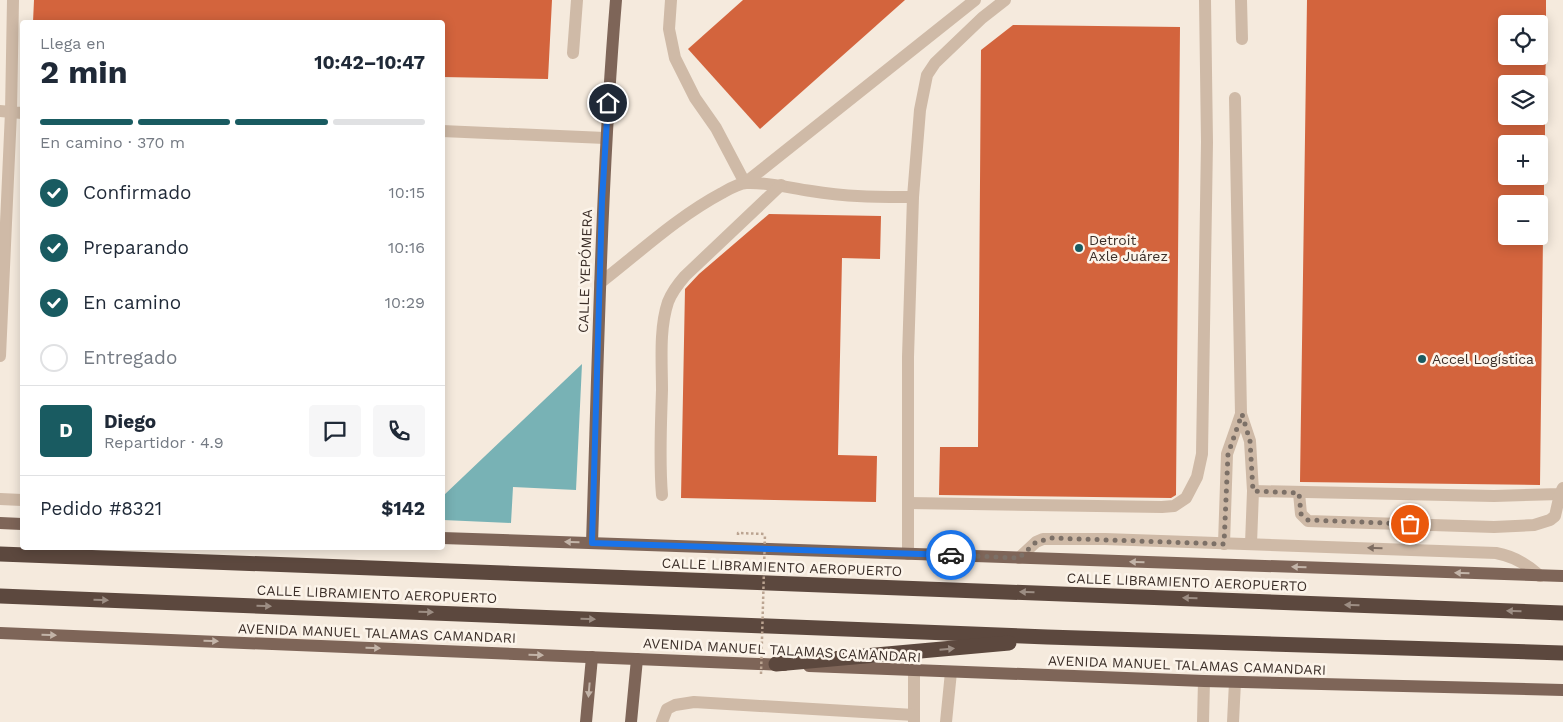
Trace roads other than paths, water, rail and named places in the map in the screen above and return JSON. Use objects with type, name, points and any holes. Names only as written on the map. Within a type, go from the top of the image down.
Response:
[{"type":"highway","name":"CALLE LIBRAMIENTO AEROPUERTO","points":[[0,554],[1562,612]]},
{"type":"highway","name":"CALLE LIBRAMIENTO AEROPUERTO","points":[[0,596],[1070,638],[1563,653]]},
{"type":"highway","points":[[776,664],[1070,638]]},
{"type":"main road","name":"CALLE YEPÓMERA","points":[[592,543],[605,138],[616,0]]},
{"type":"main road","points":[[0,524],[20,524]]},
{"type":"main road","points":[[445,538],[1563,576]]},
{"type":"main road","name":"AVENIDA MANUEL TALAMAS CAMANDARI","points":[[0,633],[914,671],[1235,682],[1563,690]]},
{"type":"main road","points":[[586,722],[592,657]]},
{"type":"main road","points":[[631,722],[637,659]]},
{"type":"street","points":[[0,356],[11,112],[13,0]]},
{"type":"street","points":[[573,53],[576,0]]},
{"type":"street","points":[[671,0],[669,29],[675,58],[694,98],[716,128],[745,183]]},
{"type":"street","points":[[600,283],[674,224],[704,203],[729,189],[745,183],[975,0]]},
{"type":"street","points":[[908,554],[908,357],[913,197],[920,110],[927,75],[936,63],[950,47],[1005,0]]},
{"type":"street","points":[[908,503],[1162,507],[1181,503],[1192,490],[1202,454],[1204,399],[1207,142],[1205,0]]},
{"type":"street","points":[[1241,0],[1242,39]]},
{"type":"street","points":[[1235,98],[1242,414],[1250,441],[1253,491],[1251,544]]},
{"type":"street","points":[[445,132],[605,138]]},
{"type":"street","points":[[745,183],[781,185],[843,195],[913,197]]},
{"type":"street","points":[[662,495],[660,463],[662,357],[664,323],[668,303],[673,290],[685,276],[781,185]]},
{"type":"street","points":[[1224,544],[1228,454],[1242,414]]},
{"type":"street","points":[[1253,491],[1494,496],[1562,491],[1558,511],[1550,520],[1534,525],[1494,527],[1308,520],[1301,514],[1299,493]]},
{"type":"street","points":[[0,499],[20,500]]},
{"type":"street","points":[[1019,558],[1036,542],[1052,538],[1251,544],[1496,553],[1508,555],[1523,563],[1540,576]]},
{"type":"street","points":[[662,722],[667,709],[675,705],[694,702],[914,718],[914,671]]},
{"type":"street","points":[[946,722],[951,672]]},
{"type":"street","points":[[1203,722],[1204,681]]},
{"type":"street","points":[[1233,722],[1235,682]]},
{"type":"water","points":[[582,364],[576,490],[513,487],[511,523],[445,520],[445,494]]},
{"type":"place","name":"Detroit Axle Juárez","points":[[1079,248]]},
{"type":"place","name":"Accel Logística","points":[[1422,359]]}]
